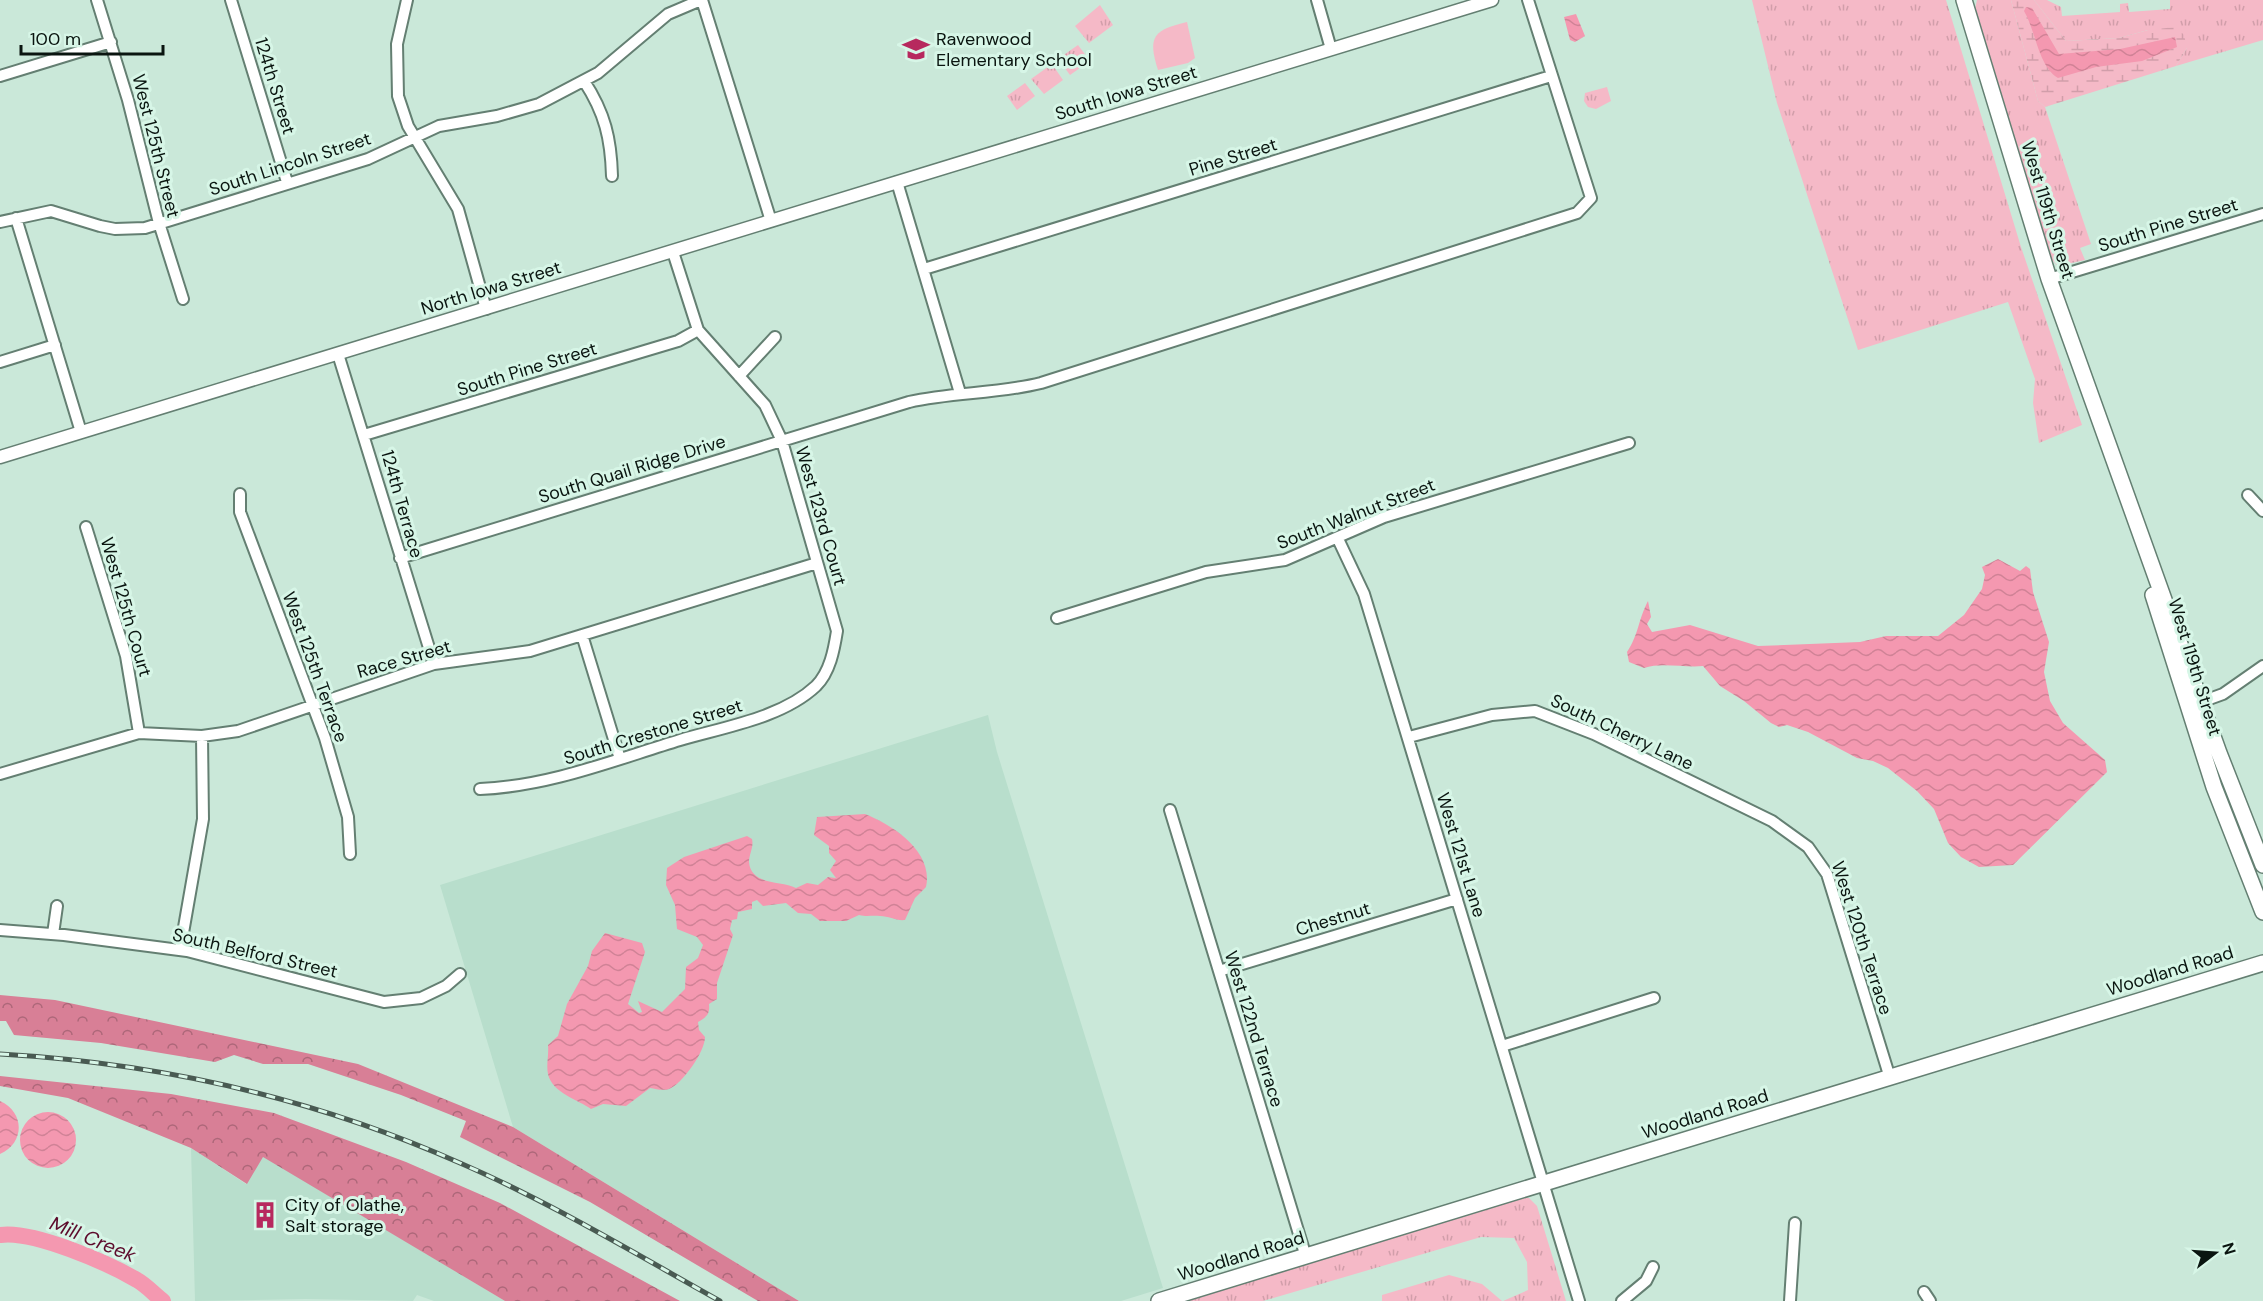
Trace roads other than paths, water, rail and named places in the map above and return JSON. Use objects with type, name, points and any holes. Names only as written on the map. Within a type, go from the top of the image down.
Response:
[{"type":"main road","name":"West 119th Street","points":[[1964,0],[2049,279],[2201,702],[2263,866]]},
{"type":"main road","name":"West 119th Street","points":[[2103,429],[2187,708],[2214,787],[2263,912]]},
{"type":"main road","name":"Woodland Road","points":[[1159,1301],[2263,963]]},
{"type":"street","name":"West 125th Street","points":[[97,0],[111,42],[159,223],[183,299]]},
{"type":"street","name":"124th Street","points":[[231,0],[287,182]]},
{"type":"street","points":[[406,0],[397,44],[397,78],[401,105],[414,136],[458,208],[486,309]]},
{"type":"street","points":[[702,0],[771,221]]},
{"type":"street","name":"South Lincoln Street","points":[[0,222],[51,211],[116,229],[145,228],[287,182],[368,159],[414,136],[452,122],[516,112],[561,94],[609,65],[668,14],[702,0]]},
{"type":"street","points":[[1317,0],[1331,50]]},
{"type":"street","name":"South Iowa Street","points":[[771,221],[1491,0]]},
{"type":"street","points":[[1528,0],[1551,76]]},
{"type":"street","points":[[0,76],[111,42]]},
{"type":"street","name":"Pine Street","points":[[924,269],[1551,76]]},
{"type":"street","name":"South Quail Ridge Drive","points":[[400,558],[873,412],[926,398],[960,393],[995,392],[1041,383],[1577,213],[1591,198],[1551,76]]},
{"type":"street","points":[[584,81],[597,101],[607,126],[612,147],[612,176]]},
{"type":"street","points":[[897,182],[960,393]]},
{"type":"street","name":"South Pine Street","points":[[2049,279],[2263,213]]},
{"type":"street","points":[[16,218],[81,432]]},
{"type":"street","name":"North Iowa Street","points":[[0,457],[771,221]]},
{"type":"street","name":"West 123rd Court","points":[[673,252],[698,330],[765,405],[782,441],[837,631],[834,652],[824,676]]},
{"type":"street","name":"South Pine Street","points":[[364,435],[678,340],[698,330]]},
{"type":"street","points":[[739,376],[775,337]]},
{"type":"street","points":[[0,362],[55,345]]},
{"type":"street","name":"124th Terrace","points":[[338,354],[434,664]]},
{"type":"street","name":"South Walnut Street","points":[[1057,618],[1206,572],[1285,560],[1384,517],[1629,442]]},
{"type":"street","name":"West 125th Terrace","points":[[240,494],[240,512],[312,705],[341,792],[348,817],[350,854]]},
{"type":"street","points":[[2248,495],[2263,511]]},
{"type":"street","name":"West 125th Court","points":[[86,527],[126,656],[139,733]]},
{"type":"street","name":"West 121st Lane","points":[[1338,538],[1364,594],[1579,1301]]},
{"type":"street","name":"Race Street","points":[[0,774],[139,733],[202,736],[238,731],[434,664],[521,653],[817,563]]},
{"type":"street","points":[[582,635],[620,759]]},
{"type":"street","points":[[2201,702],[2223,694],[2263,666]]},
{"type":"street","name":"South Crestone Street","points":[[480,789],[512,788],[563,777],[762,715],[799,699],[824,676]]},
{"type":"street","name":"South Cherry Lane","points":[[1409,737],[1492,715],[1535,711],[1594,734],[1746,809]]},
{"type":"street","points":[[180,950],[203,819],[202,736]]},
{"type":"street","name":"West 120th Terrace","points":[[1746,809],[1794,835],[1818,859],[1827,874],[1890,1078]]},
{"type":"street","name":"West 122nd Terrace","points":[[1170,810],[1306,1257]]},
{"type":"street","name":"Chestnut","points":[[1219,971],[1457,899]]},
{"type":"street","points":[[53,934],[57,906]]},
{"type":"street","name":"South Belford Street","points":[[0,930],[53,934],[180,950],[384,1002],[421,998],[446,986],[460,974]]},
{"type":"street","points":[[1502,1046],[1654,998]]},
{"type":"street","points":[[1790,1301],[1795,1223]]},
{"type":"street","points":[[1622,1301],[1646,1281],[1653,1267]]},
{"type":"water","points":[[2026,7],[2032,8],[2059,54],[2120,49],[2175,37],[2177,47],[2142,61],[2096,67],[2058,78],[2051,72],[2042,57],[2024,11]]},
{"type":"water","points":[[1576,14],[1585,36],[1575,42],[1570,40],[1564,17]]},
{"type":"water","points":[[1998,559],[2020,571],[2026,566],[2030,569],[2033,592],[2049,642],[2044,672],[2050,701],[2063,723],[2105,760],[2107,772],[2013,865],[1979,867],[1961,857],[1948,843],[1934,809],[1917,791],[1888,768],[1873,761],[1857,758],[1808,732],[1787,725],[1779,727],[1771,723],[1744,701],[1720,686],[1703,666],[1658,665],[1644,668],[1629,662],[1627,652],[1648,601],[1651,617],[1647,624],[1652,632],[1690,625],[1758,646],[1860,642],[1886,636],[1938,636],[1964,615],[1982,589],[1985,575],[1982,567]]},
{"type":"water","points":[[865,814],[899,833],[918,851],[924,862],[927,874],[926,887],[915,898],[905,920],[859,915],[846,921],[820,921],[811,914],[798,913],[786,903],[763,906],[757,900],[752,902],[752,909],[738,912],[737,919],[732,920],[730,929],[733,935],[717,983],[717,999],[709,1004],[707,1015],[698,1022],[699,1030],[705,1037],[704,1043],[697,1059],[680,1081],[667,1090],[650,1088],[626,1106],[603,1104],[591,1109],[555,1086],[548,1074],[548,1045],[558,1036],[567,1004],[588,966],[592,951],[605,933],[642,943],[645,952],[628,1004],[639,1013],[642,1012],[638,1001],[662,1012],[685,989],[686,967],[698,958],[703,945],[697,937],[677,929],[675,905],[666,885],[667,868],[684,857],[747,836],[752,839],[749,862],[755,875],[761,879],[796,888],[807,883],[818,885],[828,877],[836,878],[830,870],[836,861],[829,853],[829,846],[814,835],[817,817]]},
{"type":"water","points":[[0,1101],[14,1112],[19,1128],[14,1143],[0,1154]]},
{"type":"water","points":[[48,1112],[59,1114],[68,1120],[74,1129],[76,1140],[74,1151],[68,1160],[59,1166],[48,1168],[37,1166],[28,1160],[22,1151],[20,1140],[22,1129],[28,1120],[37,1114]]},
{"type":"waterway","name":"Mill Creek","points":[[0,1235],[31,1238],[90,1257],[137,1280],[163,1301]]},
{"type":"railway","points":[[0,1054],[59,1059],[177,1075],[235,1087],[349,1120],[405,1140],[526,1194],[720,1301]]},
{"type":"place","name":"Ravenwood Elementary School","points":[[916,49]]},
{"type":"place","name":"City of Olathe, Salt storage","points":[[265,1215]]}]
